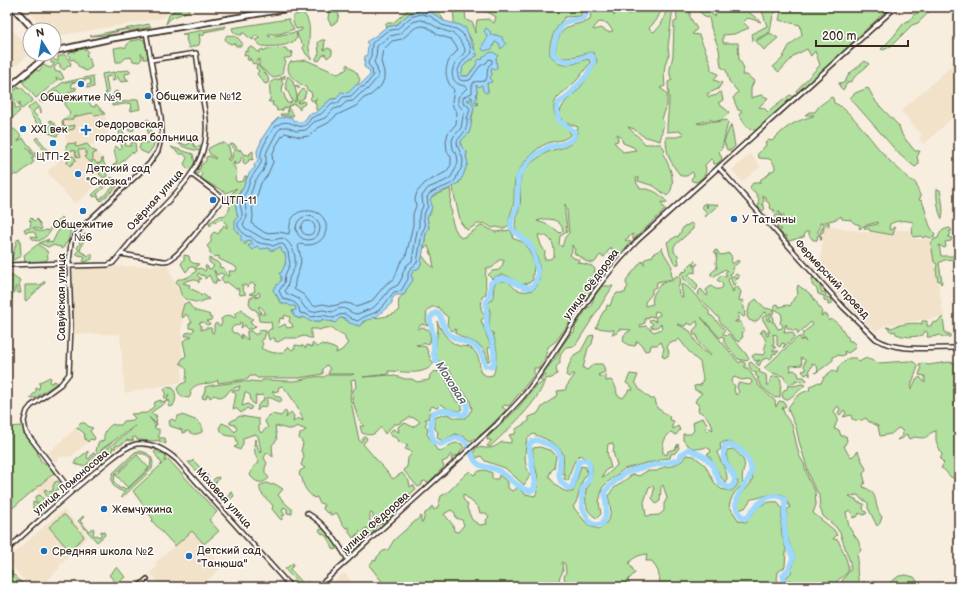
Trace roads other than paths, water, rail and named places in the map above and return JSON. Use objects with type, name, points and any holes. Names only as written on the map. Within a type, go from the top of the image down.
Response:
[{"type":"main road","points":[[13,7],[27,22]]},
{"type":"main road","points":[[62,49],[146,32],[298,7]]},
{"type":"main road","points":[[7,89],[39,62]]},
{"type":"street","name":"улица Фёдорова","points":[[318,587],[497,424],[523,396],[594,292],[615,264],[637,241],[896,7]]},
{"type":"street","name":"Савуйская улица","points":[[71,491],[28,434],[24,426],[24,421],[25,416],[31,406],[61,384],[69,374],[71,325],[69,264],[71,242],[80,229],[149,164],[158,150],[162,135],[161,117],[146,32]]},
{"type":"street","name":"Озёрная улица","points":[[7,265],[108,265],[113,263],[191,174],[203,150],[206,134],[205,105],[200,84],[196,54],[151,60]]},
{"type":"street","name":"Фермерский проезд","points":[[719,168],[838,302],[876,338],[888,345],[894,346],[959,348]]},
{"type":"street","points":[[121,254],[163,261],[169,260],[184,245],[223,198],[191,174]]},
{"type":"street","name":"улица Ломоносова","points":[[7,550],[71,491],[124,449],[136,444],[154,446]]},
{"type":"street","name":"Моховая улица","points":[[154,446],[164,450],[178,460],[291,587]]},
{"type":"street","points":[[307,513],[325,527],[338,542],[348,560]]},
{"type":"street","points":[[138,587],[147,580]]},
{"type":"water","points":[[422,9],[426,12],[431,12],[444,21],[460,25],[463,28],[465,27],[476,52],[475,54],[478,54],[476,57],[473,57],[473,60],[470,59],[462,68],[461,76],[468,76],[478,60],[482,60],[482,58],[488,54],[492,52],[498,55],[496,58],[497,68],[494,70],[492,67],[491,70],[492,75],[490,77],[492,82],[487,83],[488,92],[486,93],[483,91],[482,85],[479,87],[476,85],[477,97],[475,101],[478,105],[475,105],[472,100],[473,98],[470,96],[470,100],[466,100],[471,102],[474,108],[469,133],[461,141],[461,146],[467,152],[466,157],[468,163],[464,174],[455,186],[436,194],[430,199],[432,208],[427,217],[429,228],[426,233],[421,264],[419,268],[414,270],[411,275],[413,280],[405,294],[396,295],[392,299],[392,303],[375,318],[373,317],[372,319],[363,321],[360,326],[349,323],[345,318],[340,318],[335,323],[332,321],[328,322],[327,320],[324,321],[323,318],[321,321],[310,321],[305,318],[301,317],[301,319],[295,317],[292,311],[296,310],[295,306],[283,304],[273,289],[281,281],[281,276],[279,273],[281,273],[286,263],[285,253],[281,251],[282,250],[280,247],[270,250],[269,248],[261,249],[257,246],[252,250],[248,246],[253,244],[250,240],[246,241],[247,243],[245,245],[244,242],[241,241],[241,236],[235,228],[235,220],[238,217],[235,201],[249,174],[255,168],[254,165],[258,160],[257,151],[263,137],[271,125],[278,118],[291,117],[294,121],[302,122],[309,114],[315,113],[331,99],[336,99],[341,92],[348,93],[356,85],[362,83],[370,75],[369,70],[364,67],[368,44],[366,42],[386,27],[396,25],[410,13],[415,13]]},
{"type":"water","points":[[486,28],[490,31],[491,35],[502,37],[506,44],[501,49],[499,43],[495,42],[492,49],[484,51],[482,49],[483,44],[487,39],[487,35],[484,31]]},
{"type":"waterway","name":"Моховая","points":[[586,7],[589,9],[584,17],[579,20],[570,20],[563,24],[556,36],[553,50],[553,54],[566,61],[571,61],[590,55],[593,57],[593,64],[587,75],[572,92],[558,104],[557,111],[559,121],[574,131],[574,138],[560,145],[549,147],[535,155],[518,177],[517,207],[511,221],[511,227],[529,244],[533,251],[538,273],[536,282],[532,287],[521,286],[502,278],[491,283],[490,294],[486,302],[487,329],[494,351],[494,363],[491,367],[485,365],[479,350],[475,346],[461,341],[449,334],[445,329],[439,314],[435,313],[430,318],[434,339],[435,358],[446,372],[455,389],[467,403],[464,415],[445,410],[433,413],[431,428],[434,442],[440,444],[455,438],[460,438],[466,443],[478,464],[484,467],[496,469],[522,488],[530,491],[534,489],[535,483],[529,446],[531,442],[536,440],[543,442],[554,447],[558,451],[560,456],[560,478],[568,488],[572,488],[578,463],[582,460],[588,461],[590,468],[589,480],[582,489],[582,507],[590,523],[596,525],[602,524],[606,515],[605,491],[619,478],[629,471],[678,460],[683,453],[689,449],[705,457],[712,464],[720,483],[729,488],[733,485],[735,479],[724,460],[724,451],[725,445],[734,446],[742,452],[750,462],[751,471],[749,479],[739,493],[736,501],[737,509],[743,518],[747,517],[754,508],[769,497],[780,497],[785,500],[784,525],[786,541],[793,558],[789,569],[783,575],[786,587]]},
{"type":"place","name":"Общежитие №9","points":[[81,84]]},
{"type":"place","name":"Общежитие №12","points":[[148,96]]},
{"type":"place","name":"XXI век","points":[[23,129]]},
{"type":"place","name":"Федоровская городская больница","points":[[86,130]]},
{"type":"place","name":"ЦТП-2","points":[[53,143]]},
{"type":"place","name":"Детский сад \"Сказка\"","points":[[78,174]]},
{"type":"place","name":"ЦТП-11","points":[[213,200]]},
{"type":"place","name":"Общежитие №6","points":[[83,211]]},
{"type":"place","name":"У Татьяны","points":[[734,219]]},
{"type":"place","name":"Жемчужина","points":[[104,509]]},
{"type":"place","name":"Средняя школа №2","points":[[44,551]]},
{"type":"place","name":"Детский сад \"Танюша\"","points":[[189,556]]}]
